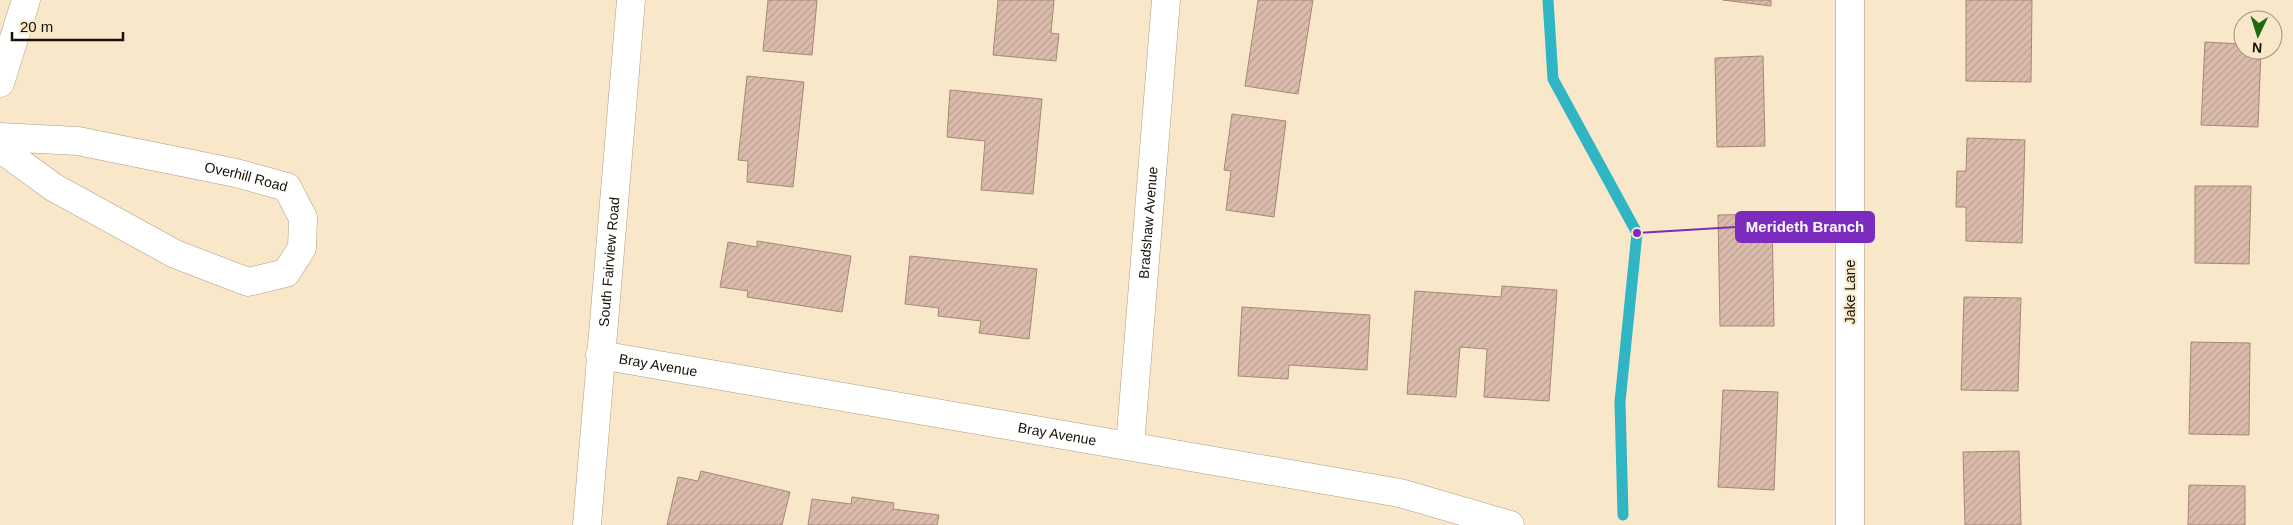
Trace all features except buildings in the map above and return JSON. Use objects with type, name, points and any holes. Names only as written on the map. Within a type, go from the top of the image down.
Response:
[{"type":"street","points":[[0,83],[26,0]]},
{"type":"street","name":"South Fairview Road","points":[[587,525],[631,0]]},
{"type":"street","name":"Bradshaw Avenue","points":[[1130,446],[1166,0]]},
{"type":"street","name":"Jake Lane","points":[[1850,0],[1850,525]]},
{"type":"street","name":"Overhill Road","points":[[0,136],[78,141],[236,173],[287,187],[303,218],[302,248],[286,273],[248,282],[167,249],[53,187],[0,148]]},
{"type":"street","name":"Bray Avenue","points":[[600,355],[1400,493],[1510,525]]},
{"type":"waterway","points":[[1548,0],[1553,79],[1637,233],[1620,402],[1623,515]]},
{"type":"place","name":"Merideth Branch","points":[[1637,233]]}]
